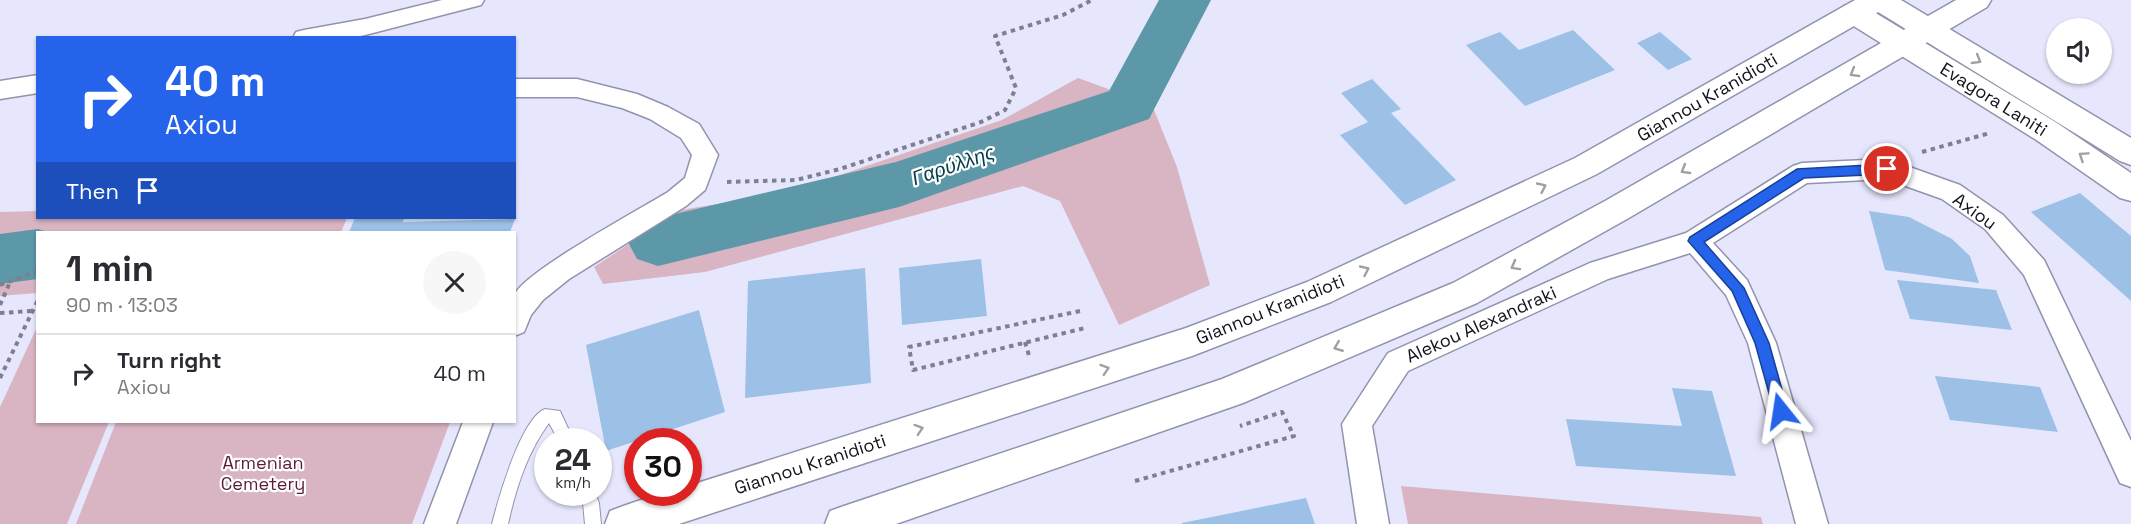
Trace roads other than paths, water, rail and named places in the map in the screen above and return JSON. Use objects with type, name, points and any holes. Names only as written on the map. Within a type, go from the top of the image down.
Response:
[{"type":"main road","points":[[844,524],[1230,392],[1465,293],[1616,210],[1977,0]]},
{"type":"main road","name":"Evagora Laniti","points":[[1870,4],[2046,131],[2131,189]]},
{"type":"main road","name":"Giannou Kranidioti","points":[[624,524],[1192,340],[1319,292],[1586,166],[1870,4]]},
{"type":"main road","name":"Evagora Laniti","points":[[1916,37],[2131,153]]},
{"type":"street","points":[[327,36],[350,34],[473,0]]},
{"type":"street","points":[[0,90],[36,84]]},
{"type":"street","points":[[516,88],[577,87],[628,100],[660,113],[690,130],[705,154],[696,183],[648,218],[590,255],[559,271],[533,292],[519,310],[516,318]]},
{"type":"street","name":"Axiou","points":[[1695,241],[1802,173],[1887,169],[1950,192],[1994,222],[2034,267],[2131,473]]},
{"type":"street","points":[[1695,241],[1737,288],[1762,343],[1812,524]]},
{"type":"street","name":"Alekou Alexandraki","points":[[1373,524],[1357,424],[1398,362],[1600,271],[1695,241]]},
{"type":"street","points":[[440,524],[478,423]]},
{"type":"lane","points":[[536,428],[545,416],[555,416],[561,428]]},
{"type":"lane","points":[[500,524],[504,505],[534,432]]},
{"type":"lane","points":[[591,506],[593,524]]},
{"type":"waterway","name":"Γαρύλλης","points":[[658,242],[899,184],[1129,105],[1185,0]]},
{"type":"waterway","name":"Γαρύλλης","points":[[0,259],[36,254]]},
{"type":"park label","name":"Armenian Cemetery","points":[[263,472]]}]
